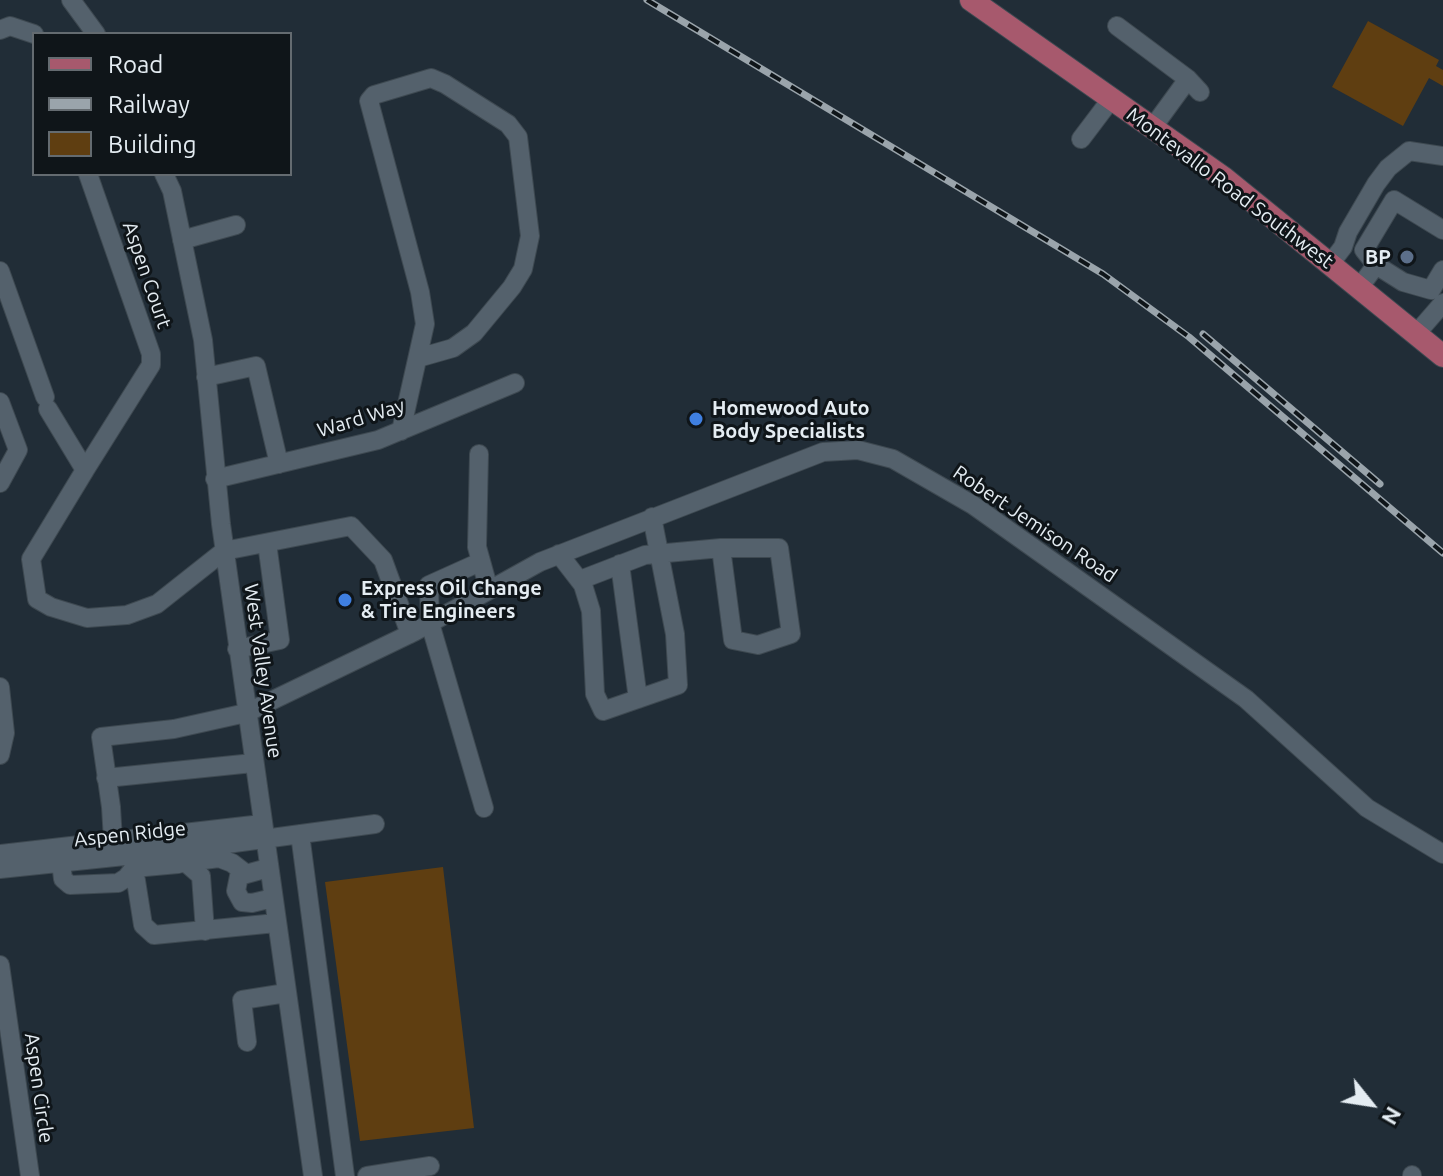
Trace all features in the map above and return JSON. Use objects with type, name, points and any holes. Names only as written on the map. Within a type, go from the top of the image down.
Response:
[{"type":"main road","name":"Montevallo Road Southwest","points":[[971,0],[1337,256],[1359,288],[1443,356]]},
{"type":"street","points":[[71,0],[95,32]]},
{"type":"street","points":[[0,30],[10,26],[32,33]]},
{"type":"street","points":[[1117,26],[1194,85],[1153,127]]},
{"type":"street","points":[[401,431],[425,324],[420,292],[369,101],[374,95],[431,78],[508,124],[518,137],[530,236],[523,269],[474,333],[453,348],[418,358]]},
{"type":"street","points":[[1081,139],[1112,98]]},
{"type":"street","points":[[1337,256],[1358,238],[1387,191],[1388,168],[1409,151],[1443,156]]},
{"type":"street","name":"Aspen Court","points":[[89,176],[151,354],[151,365],[31,559],[37,599],[87,618],[127,615],[157,604],[224,551]]},
{"type":"street","name":"West Valley Avenue","points":[[165,176],[172,191],[203,340],[224,551],[313,1176]]},
{"type":"street","points":[[1441,279],[1431,290],[1403,282],[1376,265],[1364,250],[1394,200],[1443,230]]},
{"type":"street","points":[[182,240],[236,225]]},
{"type":"street","points":[[1359,288],[1376,265]]},
{"type":"street","points":[[0,271],[47,403],[85,470]]},
{"type":"street","points":[[1382,306],[1403,282]]},
{"type":"street","points":[[1416,334],[1443,303]]},
{"type":"street","points":[[206,377],[256,366],[279,464]]},
{"type":"street","name":"Ward Way","points":[[215,479],[378,440],[515,383]]},
{"type":"street","points":[[0,402],[18,450],[0,483]]},
{"type":"street","name":"Robert Jemison Road","points":[[106,778],[101,737],[174,729],[246,713],[410,634],[559,554],[823,452],[858,450],[893,459],[973,505],[1246,699],[1367,808],[1443,854]]},
{"type":"street","points":[[479,454],[477,547],[489,590]]},
{"type":"street","points":[[559,554],[580,580],[591,611],[595,694],[603,711],[678,685],[675,634],[652,517]]},
{"type":"street","points":[[224,551],[351,526],[383,560],[410,634]]},
{"type":"street","points":[[237,649],[280,640],[267,543]]},
{"type":"street","points":[[580,580],[645,555],[721,548],[779,548],[791,634],[758,645],[733,640],[721,548]]},
{"type":"street","points":[[480,562],[429,585],[430,623],[484,808]]},
{"type":"street","points":[[620,564],[638,699]]},
{"type":"street","points":[[0,687],[5,733],[0,755]]},
{"type":"street","points":[[253,763],[106,778],[143,925],[154,935],[276,923]]},
{"type":"street","points":[[263,832],[300,834],[375,824]]},
{"type":"street","name":"Aspen Ridge","points":[[0,854],[33,858],[125,852],[263,832]]},
{"type":"street","name":"Aspen Ridge","points":[[125,852],[184,856],[263,832]]},
{"type":"street","points":[[300,834],[345,1176]]},
{"type":"street","points":[[60,856],[63,879],[70,885],[118,883],[126,878],[125,852]]},
{"type":"street","points":[[184,856],[201,876],[205,931]]},
{"type":"street","points":[[184,856],[219,858],[245,873]]},
{"type":"street","name":"Aspen Ridge","points":[[0,869],[33,858]]},
{"type":"street","points":[[242,902],[236,891],[239,876],[268,868]]},
{"type":"street","points":[[242,902],[273,898]]},
{"type":"street","points":[[230,929],[232,916],[242,902]]},
{"type":"street","name":"Aspen Circle","points":[[0,965],[3,1014],[30,1176]]},
{"type":"street","points":[[247,1042],[242,1000],[286,993]]},
{"type":"street","points":[[367,1176],[430,1166]]},
{"type":"building","points":[[1368,21],[1439,60],[1436,66],[1443,70],[1443,86],[1429,78],[1403,126],[1332,87]]},
{"type":"building","points":[[443,867],[474,1128],[360,1141],[325,882]]},
{"type":"railway","points":[[647,0],[1103,274],[1189,337],[1443,553]]},
{"type":"railway","points":[[1203,334],[1380,484]]},
{"type":"place","name":"BP","points":[[1407,257]]},
{"type":"place","name":"Homewood Auto Body Specialists","points":[[696,419]]},
{"type":"place","name":"Express Oil Change & Tire Engineers","points":[[345,600]]}]
